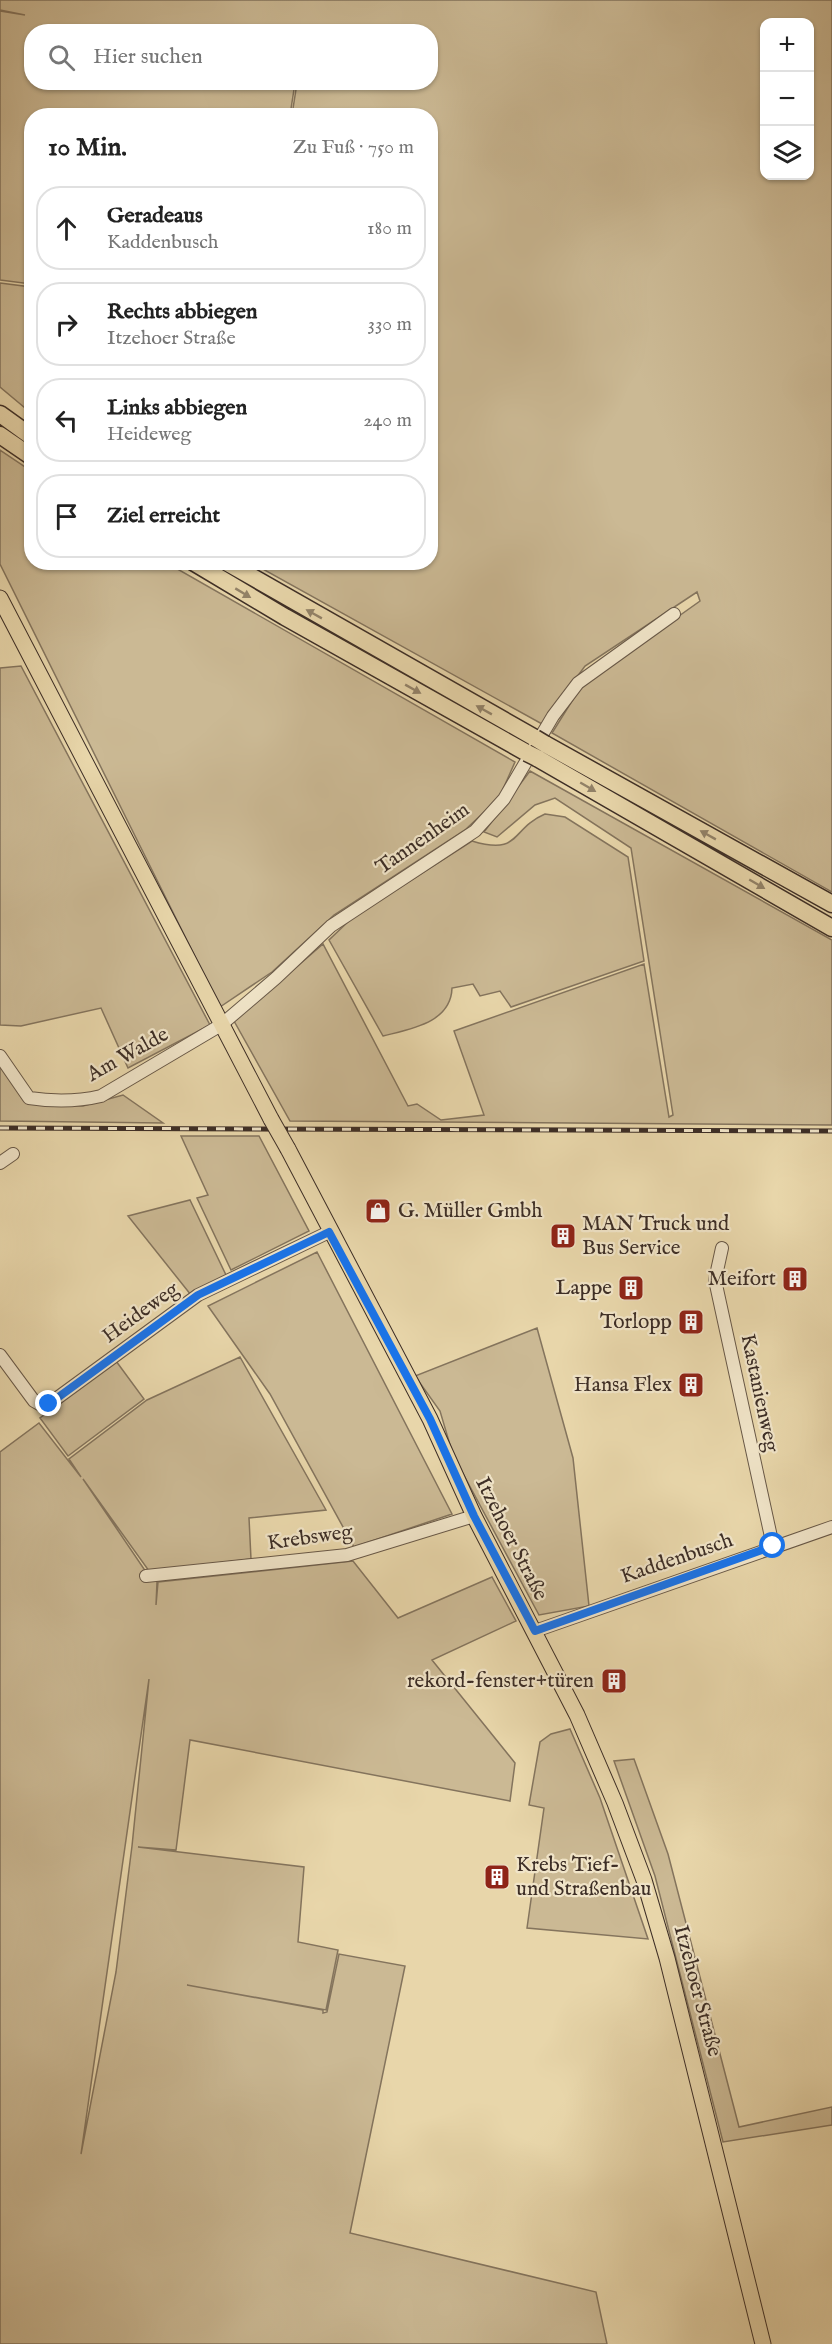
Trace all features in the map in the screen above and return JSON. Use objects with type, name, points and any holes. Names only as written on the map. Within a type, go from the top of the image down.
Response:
[{"type":"highway","points":[[0,409],[6,419],[24,431]]},
{"type":"highway","points":[[0,435],[24,452]]},
{"type":"highway","points":[[206,570],[285,617],[832,904]]},
{"type":"highway","points":[[239,570],[832,927]]},
{"type":"main road","name":"Itzehoer Straße","points":[[0,598],[221,1025],[288,1149],[329,1232],[430,1419],[474,1516],[577,1715],[615,1803],[644,1880],[686,2028],[763,2344]]},
{"type":"street","name":"Tannenheim","points":[[221,1025],[276,978],[331,926],[479,828],[504,799],[554,716],[578,683],[674,614]]},
{"type":"street","name":"Am Walde","points":[[0,1056],[29,1098],[55,1102],[79,1101],[101,1096],[221,1025]]},
{"type":"street","points":[[0,1163],[13,1154]]},
{"type":"street","name":"Heideweg","points":[[0,1355],[34,1401],[41,1405],[49,1404],[198,1295],[329,1232]]},
{"type":"street","name":"Kastanienweg","points":[[722,1248],[715,1280],[773,1546]]},
{"type":"street","name":"Krebsweg","points":[[146,1576],[347,1556],[474,1516]]},
{"type":"street","name":"Kaddenbusch","points":[[535,1631],[832,1527]]},
{"type":"shaded area","points":[[0,0],[832,0],[832,892],[552,733],[582,685],[700,601],[697,592],[585,666],[542,724],[265,570],[438,570],[438,108],[293,108],[296,90],[438,90],[438,24],[24,24],[24,90],[294,90],[291,108],[24,108],[24,283],[0,280],[0,11],[25,15],[0,10]]},
{"type":"shaded area","points":[[0,283],[24,286],[24,407],[0,387]]},
{"type":"shaded area","points":[[0,450],[24,466],[24,570],[179,570],[515,762],[499,798],[465,830],[334,915],[272,972],[220,1007],[0,564]]},
{"type":"shaded area","points":[[21,666],[210,1025],[128,1068],[101,1008],[21,1026],[0,1025],[0,668]]},
{"type":"shaded area","points":[[530,771],[832,940],[832,1125],[290,1121],[234,1021],[323,944],[408,1106],[417,1104],[441,1120],[484,1115],[454,1031],[644,964],[669,1117],[673,1115],[631,848],[555,798],[535,805],[497,837],[484,832]]},
{"type":"shaded area","points":[[545,814],[565,817],[628,857],[644,961],[511,1007],[500,991],[480,996],[473,984],[452,988],[450,1000],[437,1017],[416,1027],[383,1036],[329,940],[352,918],[472,841],[488,845],[507,843],[534,820]]},
{"type":"shaded area","points":[[0,1063],[28,1104],[83,1106],[123,1095],[163,1123],[0,1121]]},
{"type":"shaded area","points":[[181,1136],[259,1136],[309,1231],[231,1270],[197,1198],[208,1195]]},
{"type":"shaded area","points":[[190,1200],[226,1275],[191,1295],[128,1216]]},
{"type":"shaded area","points":[[317,1252],[452,1514],[354,1547],[270,1394],[208,1306]]},
{"type":"shaded area","points":[[537,1328],[573,1458],[589,1606],[539,1615],[453,1455],[440,1411],[415,1376]]},
{"type":"shaded area","points":[[240,1357],[326,1510],[249,1518],[251,1559],[149,1571],[83,1479],[144,1569],[157,1582],[156,1605],[158,1582],[353,1561],[398,1618],[492,1577],[516,1621],[432,1660],[515,1763],[510,1801],[190,1740],[176,1850],[138,1847],[304,1867],[298,1942],[338,1950],[326,2010],[187,1985],[323,2010],[323,2013],[327,2012],[339,1954],[405,1966],[350,2233],[596,2292],[607,2344],[0,2344],[0,1452],[39,1423],[81,1477],[69,1459],[147,1400]],"holes":[[[149,1679],[116,1972],[81,2154]]]},
{"type":"shaded area","points":[[116,1361],[144,1399],[68,1456],[40,1418]]},
{"type":"shaded area","points":[[570,1729],[600,1798],[648,1939],[527,1928],[544,1808],[529,1805],[540,1742],[551,1734]]},
{"type":"shaded area","points":[[634,1759],[668,1854],[739,2127],[832,2107],[832,2125],[723,2142],[655,1876],[614,1761]]},
{"type":"railway","points":[[0,1128],[832,1131]]},
{"type":"place","name":"G. Müller Gmbh","points":[[378,1211]]},
{"type":"place","name":"MAN Truck und Bus Service","points":[[563,1236]]},
{"type":"place","name":"Meifort","points":[[795,1279]]},
{"type":"place","name":"Lappe","points":[[631,1288]]},
{"type":"place","name":"Torlopp","points":[[691,1322]]},
{"type":"place","name":"Hansa Flex","points":[[691,1385]]},
{"type":"place","name":"rekord-fenster+türen","points":[[614,1681]]},
{"type":"place","name":"Krebs Tief- und Straßenbau","points":[[497,1877]]},
{"type":"route","points":[[49,1404],[198,1295],[329,1232],[430,1419],[504,1577],[535,1631],[549,1624],[773,1546]]}]
